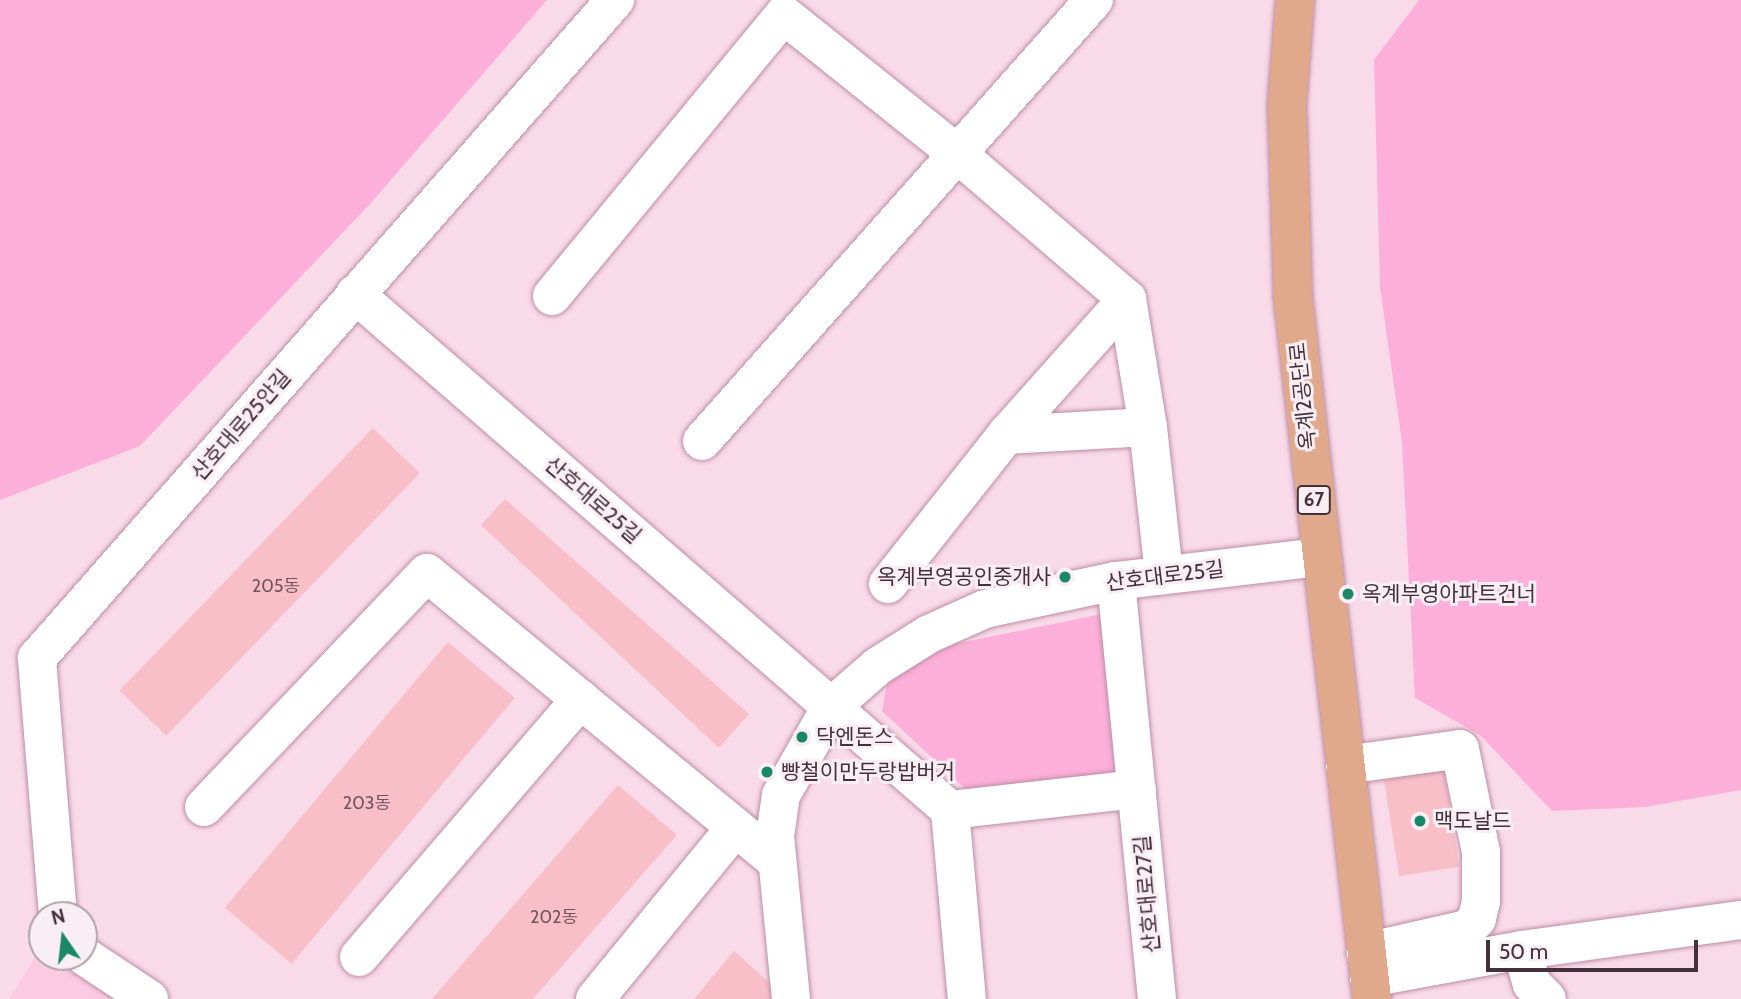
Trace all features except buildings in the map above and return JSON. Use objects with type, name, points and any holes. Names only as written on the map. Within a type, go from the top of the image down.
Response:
[{"type":"main road","name":"옥계2공단로","points":[[1270,0],[1266,235],[1363,982]]},
{"type":"main road","name":"옥계2공단로","points":[[1295,0],[1287,105],[1288,217],[1309,558],[1345,765],[1363,982]]},
{"type":"street","name":"산호대로25안길","points":[[57,901],[37,658],[615,0]]},
{"type":"street","points":[[702,441],[960,156],[1094,0]]},
{"type":"street","points":[[552,296],[790,8],[1126,299],[1148,427],[1164,575]]},
{"type":"street","name":"산호대로25길","points":[[355,294],[950,810]]},
{"type":"street","points":[[888,584],[1006,435],[1126,299]]},
{"type":"street","points":[[1006,435],[1148,427]]},
{"type":"street","name":"산호대로25길","points":[[791,999],[775,836],[781,795],[831,707],[878,666],[929,634],[985,609],[1116,581],[1309,558]]},
{"type":"street","points":[[204,807],[427,573],[777,862]]},
{"type":"street","name":"산호대로27길","points":[[1116,581],[1157,999]]},
{"type":"street","points":[[359,957],[581,699]]},
{"type":"street","points":[[1345,765],[1460,748],[1481,852],[1481,901],[1477,919],[1468,929],[1363,982]]},
{"type":"street","points":[[967,999],[950,810],[1137,789]]},
{"type":"street","points":[[595,999],[736,827]]},
{"type":"street","points":[[1363,982],[1522,950],[1741,920]]},
{"type":"street","points":[[1522,950],[1532,984],[1547,999]]},
{"type":"street","points":[[98,965],[149,999]]},
{"type":"shaded area","points":[[0,0],[547,0],[370,204],[140,446],[0,500]]},
{"type":"shaded area","points":[[1419,0],[1741,0],[1741,790],[1645,807],[1552,811],[1480,735],[1415,698],[1402,442],[1380,287],[1374,60]]},
{"type":"shaded area","points":[[1102,614],[1118,776],[970,793],[882,711],[890,668],[935,648]]},
{"type":"shaded area","points":[[28,969],[72,971],[115,999],[9,999]]},
{"type":"place","name":"옥계부영공인중개사","points":[[1065,577]]},
{"type":"place","name":"옥계부영아파트건너","points":[[1348,594]]},
{"type":"place","name":"닥엔돈스","points":[[802,737]]},
{"type":"place","name":"빵철이만두랑밥버거","points":[[767,772]]},
{"type":"place","name":"맥도날드","points":[[1420,821]]}]
